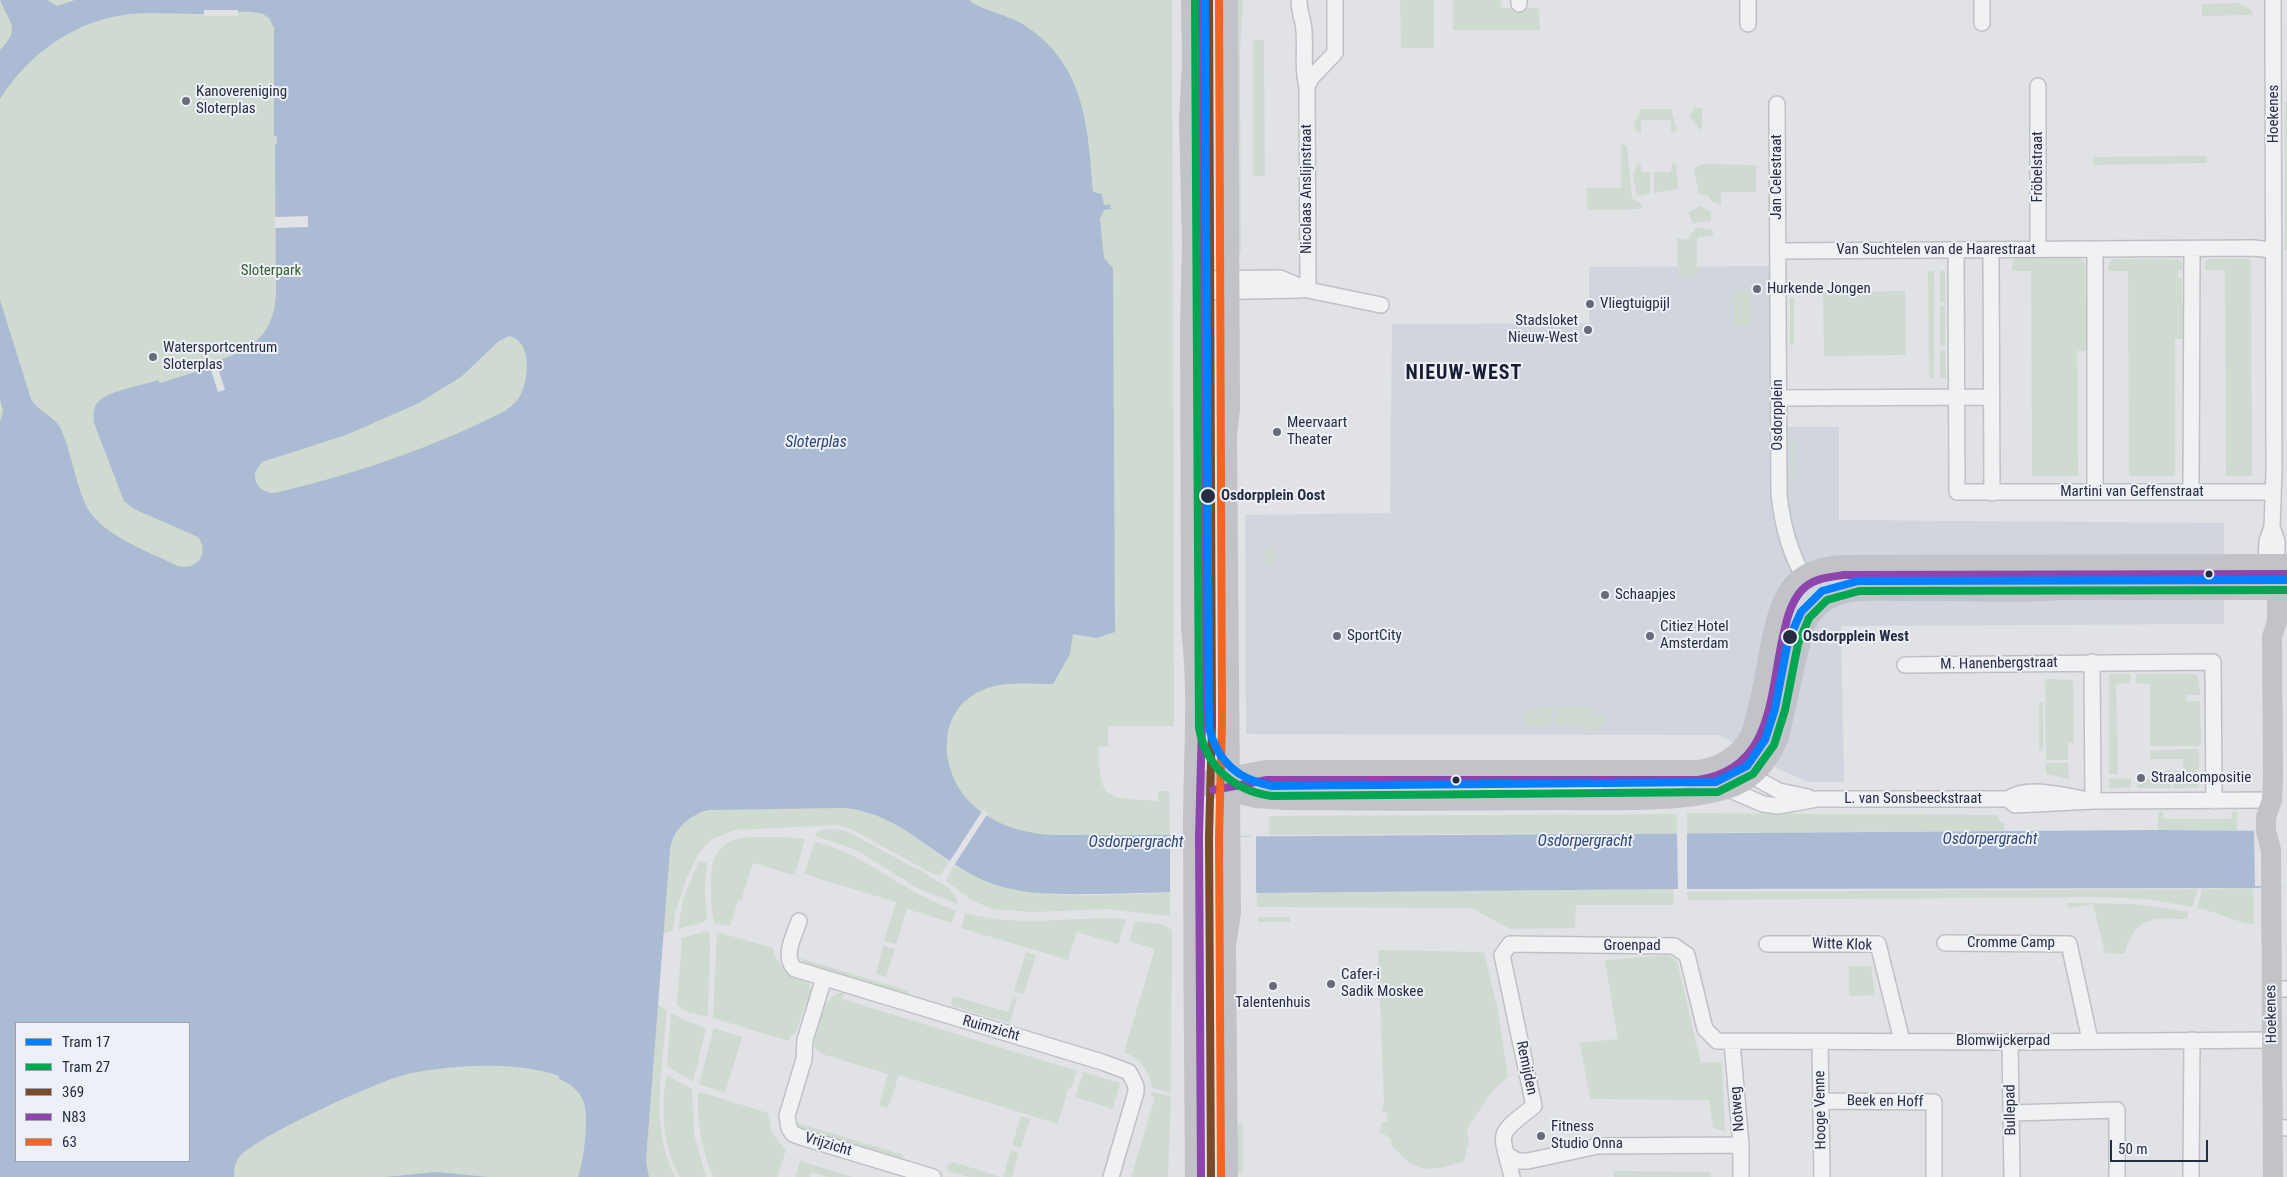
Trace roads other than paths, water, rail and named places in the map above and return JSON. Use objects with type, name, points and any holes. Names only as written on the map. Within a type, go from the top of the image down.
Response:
[{"type":"street","points":[[1191,0],[1192,64],[1189,120],[1192,171],[1190,325],[1191,610],[1194,653],[1195,1177]]},
{"type":"street","points":[[1228,0],[1230,408],[1227,456],[1231,891],[1230,921],[1226,946],[1228,1177]]},
{"type":"street","name":"Nicolaas Anslijnstraat","points":[[1299,0],[1299,14],[1303,24],[1303,75],[1307,87],[1308,290]]},
{"type":"street","points":[[1307,87],[1311,78],[1336,53],[1335,0]]},
{"type":"street","points":[[1748,0],[1748,24]]},
{"type":"street","points":[[1982,0],[1982,23]]},
{"type":"street","name":"Hoekenes","points":[[2273,0],[2274,471],[2272,527],[2277,541],[2277,590],[2267,623],[2272,637],[2272,800],[2277,818],[2271,838],[2272,886],[2279,989],[2273,1040],[2280,1127],[2273,1177]]},
{"type":"street","name":"Fröbelstraat","points":[[2038,86],[2038,249]]},
{"type":"street","name":"Jan Celestraat","points":[[1777,104],[1778,251]]},
{"type":"street","name":"Van Suchtelen van de Haarestraat","points":[[1778,251],[2253,248],[2273,250]]},
{"type":"street","points":[[2094,492],[2095,249]]},
{"type":"street","points":[[2191,492],[2192,249]]},
{"type":"street","name":"Martini van Geffenstraat","points":[[1956,250],[1957,492],[2272,492]]},
{"type":"street","points":[[1991,250],[1992,492]]},
{"type":"street","name":"Osdorpplein","points":[[1778,251],[1780,508],[1792,551],[1811,572]]},
{"type":"street","points":[[1192,285],[1229,284],[1308,290],[1381,305]]},
{"type":"street","points":[[1778,398],[1992,397]]},
{"type":"street","points":[[1229,750],[1246,764],[1266,770],[1698,770],[1716,766],[1736,753],[1751,734],[1779,606],[1787,590],[1811,572],[1843,565],[2277,564]]},
{"type":"street","points":[[1230,817],[1238,805],[1256,798],[1333,800],[1596,800],[1682,797],[1728,789],[1752,776],[1764,764],[1776,744],[1803,630],[1815,610],[1826,601],[1843,594],[1872,591],[2277,590]]},
{"type":"street","points":[[2092,662],[2093,801]]},
{"type":"street","name":"M. Hanenbergstraat","points":[[1905,665],[2213,662],[2214,801]]},
{"type":"street","name":"L. van Sonsbeeckstraat","points":[[1716,766],[1752,776],[1779,791],[1817,799]]},
{"type":"street","points":[[1194,783],[1230,784],[1266,770]]},
{"type":"street","points":[[1230,784],[1256,798]]},
{"type":"street","name":"L. van Sonsbeeckstraat","points":[[1728,789],[1763,804],[1778,806],[1817,799],[2008,799],[2016,792],[2043,792],[2093,801],[2272,800]]},
{"type":"street","name":"Ruimzicht","points":[[799,921],[790,952],[791,965],[796,969],[1129,1072],[1136,1086],[1136,1092],[1111,1177]]},
{"type":"street","name":"Cromme Camp","points":[[1945,942],[2068,944],[2090,1040]]},
{"type":"street","name":"Groenpad","points":[[1510,944],[1674,946],[1687,955],[1705,1029],[1725,1041]]},
{"type":"street","name":"Remijden","points":[[1507,1155],[1502,1136],[1506,1127],[1534,1106],[1502,955],[1510,944]]},
{"type":"street","name":"Witte Klok","points":[[1767,944],[1878,944],[1902,1042]]},
{"type":"street","name":"Vrijzicht","points":[[824,978],[805,1040],[804,1058],[788,1109],[788,1128],[793,1134],[801,1137],[933,1177]]},
{"type":"street","points":[[2191,1177],[2192,1040]]},
{"type":"street","name":"Blomwijckerpad","points":[[1725,1041],[2010,1042],[2273,1040]]},
{"type":"street","name":"Notweg","points":[[1725,1041],[1741,1145],[1741,1177]]},
{"type":"street","name":"Hooge Venne","points":[[1820,1042],[1822,1177]]},
{"type":"street","name":"Bullepad","points":[[2010,1042],[2012,1177]]},
{"type":"street","name":"Beek en Hoff","points":[[1822,1101],[1934,1102],[1934,1177]]},
{"type":"street","points":[[2012,1113],[2117,1110],[2117,1177]]},
{"type":"street","points":[[1507,1155],[1518,1161],[1528,1161],[1598,1146],[1741,1145]]},
{"type":"street","points":[[1507,1155],[1512,1177]]},
{"type":"water","name":"Sloterplas","points":[[0,0],[47,0],[57,6],[75,0],[969,0],[980,7],[1018,21],[1044,41],[1060,58],[1080,99],[1089,144],[1093,192],[1102,194],[1104,205],[1110,204],[1111,209],[1104,210],[1100,219],[1104,258],[1113,268],[1115,632],[1097,638],[1073,634],[1070,654],[1053,684],[993,686],[968,698],[957,711],[950,726],[947,743],[948,760],[953,777],[962,793],[974,806],[982,813],[1010,827],[1051,835],[1170,835],[1174,837],[2158,830],[2287,831],[2287,886],[2253,888],[1673,889],[1257,893],[1252,891],[1233,891],[1047,894],[1020,891],[993,884],[955,865],[903,829],[884,819],[864,812],[843,808],[709,810],[695,815],[678,829],[670,850],[646,1161],[649,1177],[578,1177],[584,1152],[586,1132],[585,1107],[579,1093],[572,1086],[559,1079],[559,1076],[542,1071],[506,1066],[467,1066],[412,1073],[398,1077],[350,1096],[294,1122],[251,1147],[240,1156],[235,1168],[234,1177],[0,1177],[0,422],[3,411],[0,399],[0,300],[31,399],[37,407],[60,427],[84,501],[90,513],[111,532],[138,548],[178,566],[185,567],[196,563],[202,555],[203,549],[198,537],[134,509],[124,501],[94,423],[94,411],[99,401],[110,394],[158,380],[160,383],[208,368],[207,364],[246,349],[255,342],[270,323],[276,295],[275,144],[277,144],[277,136],[274,136],[274,28],[269,18],[263,14],[240,12],[198,14],[139,13],[110,17],[73,31],[56,41],[25,67],[0,99],[0,50],[11,36],[12,25]],"holes":[[[509,336],[516,339],[522,345],[525,352],[527,360],[526,378],[520,397],[505,411],[450,437],[393,459],[305,486],[270,493],[263,490],[257,484],[255,472],[262,462],[346,435],[417,404],[461,377],[499,341]]]},
{"type":"water","points":[[436,1172],[488,1177],[385,1177]]},
{"type":"tram line","name":"27","points":[[1195,0],[1199,728],[1208,754],[1215,765],[1234,783],[1246,789],[1272,796],[1718,792],[1753,774],[1774,745],[1785,710],[1798,644],[1809,618],[1827,600],[1859,591],[2287,590]]},
{"type":"tram line","name":"17","points":[[1205,0],[1209,728],[1218,751],[1231,768],[1239,774],[1272,786],[1716,782],[1747,766],[1765,740],[1775,709],[1788,641],[1801,612],[1822,591],[1858,581],[2287,580]]},
{"type":"place","name":"Kanovereniging Sloterplas","points":[[186,101]]},
{"type":"place","name":"Hurkende Jongen","points":[[1757,289]]},
{"type":"place","name":"Vliegtuigpijl","points":[[1590,304]]},
{"type":"place","name":"Stadsloket Nieuw-West","points":[[1588,330]]},
{"type":"place","name":"Watersportcentrum Sloterplas","points":[[153,357]]},
{"type":"place","name":"Meervaart Theater","points":[[1277,432]]},
{"type":"place","name":"Osdorpplein Oost","points":[[1208,496]]},
{"type":"place","name":"Schaapjes","points":[[1605,595]]},
{"type":"place","name":"SportCity","points":[[1337,636]]},
{"type":"place","name":"Citiez Hotel Amsterdam","points":[[1650,636]]},
{"type":"place","name":"Osdorpplein West","points":[[1790,637]]},
{"type":"place","name":"Straalcompositie","points":[[2141,778]]},
{"type":"place","name":"Cafer-i Sadik Moskee","points":[[1331,984]]},
{"type":"place","name":"Talentenhuis","points":[[1273,986]]},
{"type":"place","name":"Fitness Studio Onna","points":[[1541,1136]]},
{"type":"district","name":"NIEUW-WEST","points":[[1464,374]]},
{"type":"park label","name":"Sloterpark","points":[[271,271]]},
{"type":"water label","name":"Osdorpergracht","points":[[1990,840]]},
{"type":"water label","name":"Osdorpergracht","points":[[1585,842]]},
{"type":"water label","name":"Osdorpergracht","points":[[1136,843]]}]
